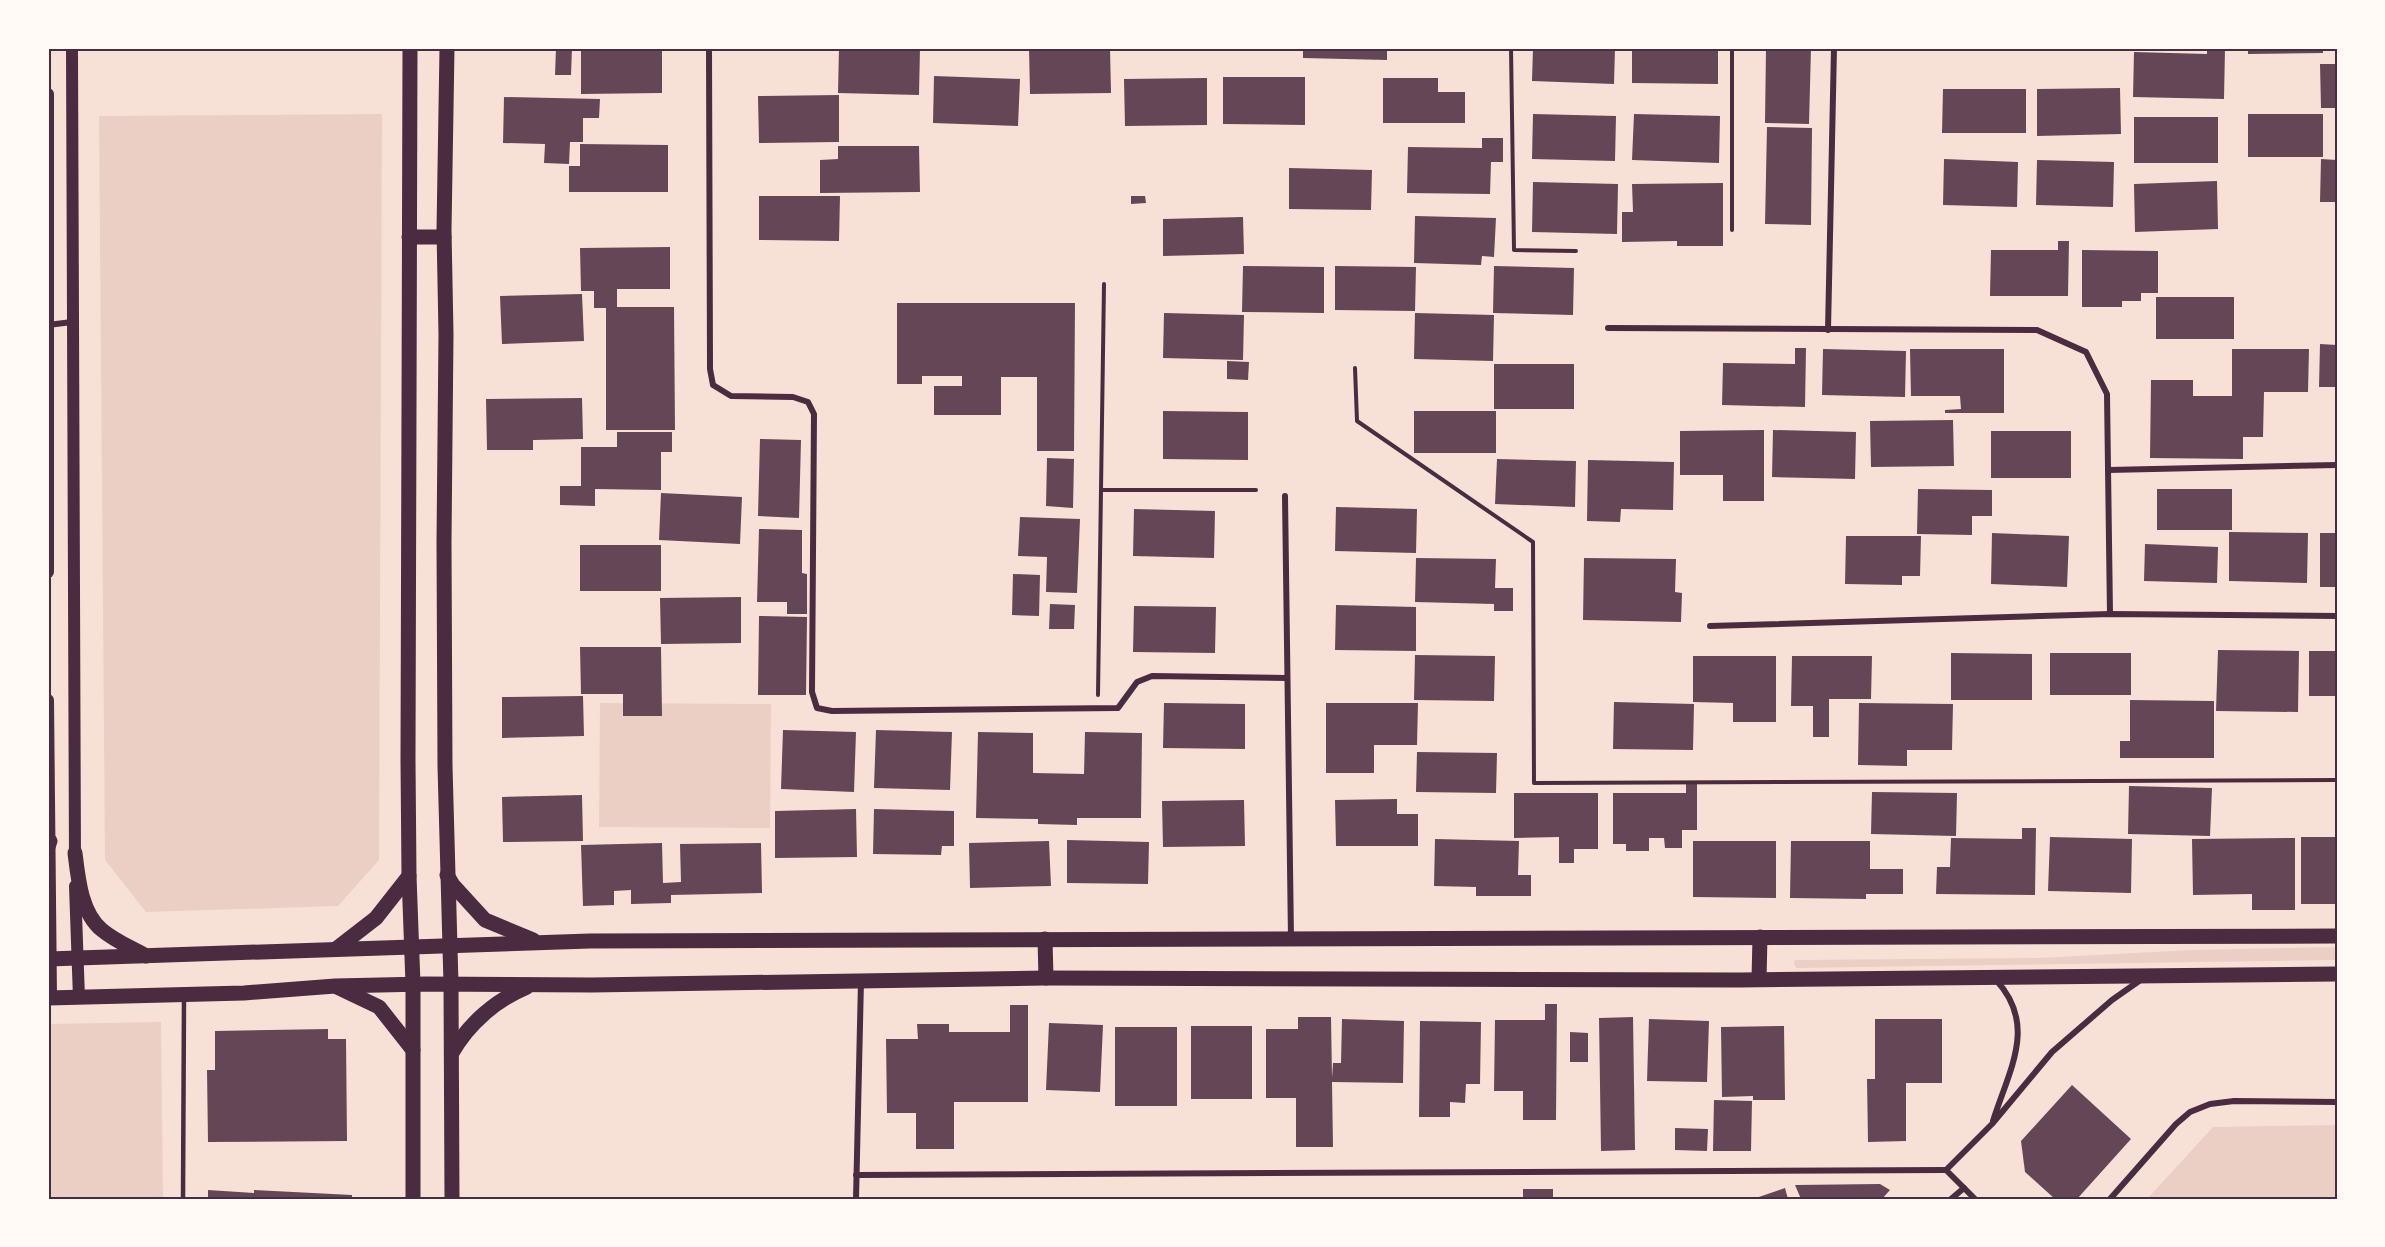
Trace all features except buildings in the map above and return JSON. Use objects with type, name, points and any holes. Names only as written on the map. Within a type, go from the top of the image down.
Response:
[{"type":"main road","points":[[72,48],[75,853],[79,998]]},
{"type":"main road","points":[[410,48],[409,876],[413,984],[413,1199]]},
{"type":"main road","points":[[447,48],[444,237],[444,554],[452,1199]]},
{"type":"main road","points":[[48,94],[48,572]]},
{"type":"main road","points":[[409,237],[444,237]]},
{"type":"main road","points":[[48,700],[50,998],[184,995],[413,984],[592,986],[1046,978],[1759,979],[2337,974]]},
{"type":"main road","points":[[75,853],[79,889],[86,907],[100,929],[146,956]]},
{"type":"main road","points":[[447,875],[453,885],[485,920],[539,942]]},
{"type":"main road","points":[[336,949],[376,918],[409,876]]},
{"type":"main road","points":[[49,959],[539,942],[2337,936]]},
{"type":"main road","points":[[1759,979],[1760,937]]},
{"type":"main road","points":[[1045,939],[1046,978]]},
{"type":"main road","points":[[450,1056],[462,1035],[475,1023],[508,995],[533,984]]},
{"type":"main road","points":[[334,986],[379,1007],[413,1050]]},
{"type":"street","points":[[709,48],[710,369],[713,385],[730,396],[793,397],[808,402],[814,414],[812,692],[817,708],[832,711],[1118,708],[1137,682],[1152,676],[1287,678]]},
{"type":"street","points":[[1828,330],[1834,48]]},
{"type":"street","points":[[48,325],[72,322]]},
{"type":"street","points":[[1608,328],[2037,330],[2086,352],[2106,394],[2110,615]]},
{"type":"street","points":[[2108,470],[2337,465]]},
{"type":"street","points":[[1285,496],[1291,939]]},
{"type":"street","points":[[1710,626],[2110,615],[2337,616]]},
{"type":"street","points":[[856,1175],[1946,1170],[1992,1124],[2052,1052],[2112,1000],[2146,976]]},
{"type":"street","points":[[1992,1124],[2019,1038],[2015,1006],[2006,990],[1994,978]]},
{"type":"street","points":[[856,1199],[861,980]]},
{"type":"street","points":[[2110,1199],[2176,1124],[2190,1112],[2210,1104],[2234,1101],[2337,1102]]},
{"type":"street","points":[[1946,1170],[1975,1199]]},
{"type":"street","points":[[1951,1199],[1964,1188]]},
{"type":"lane","points":[[183,1199],[184,995]]},
{"type":"path","points":[[1511,48],[1514,250],[1576,251]]},
{"type":"path","points":[[1732,48],[1732,230]]},
{"type":"path","points":[[1098,708],[1104,284]]},
{"type":"path","points":[[1355,368],[1357,421],[1533,542],[1534,783],[2337,780]]},
{"type":"path","points":[[1102,490],[1256,490]]},
{"type":"shaded area","points":[[382,114],[379,860],[338,906],[146,912],[105,860],[99,116]]},
{"type":"shaded area","points":[[600,703],[771,704],[770,828],[599,827]]},
{"type":"shaded area","points":[[2337,947],[2337,960],[1796,968],[1794,963],[1795,960],[2038,958],[2192,950]]},
{"type":"shaded area","points":[[161,1022],[163,1199],[48,1199],[48,1024]]},
{"type":"shaded area","points":[[2337,1125],[2337,1199],[2147,1199],[2213,1127]]}]
